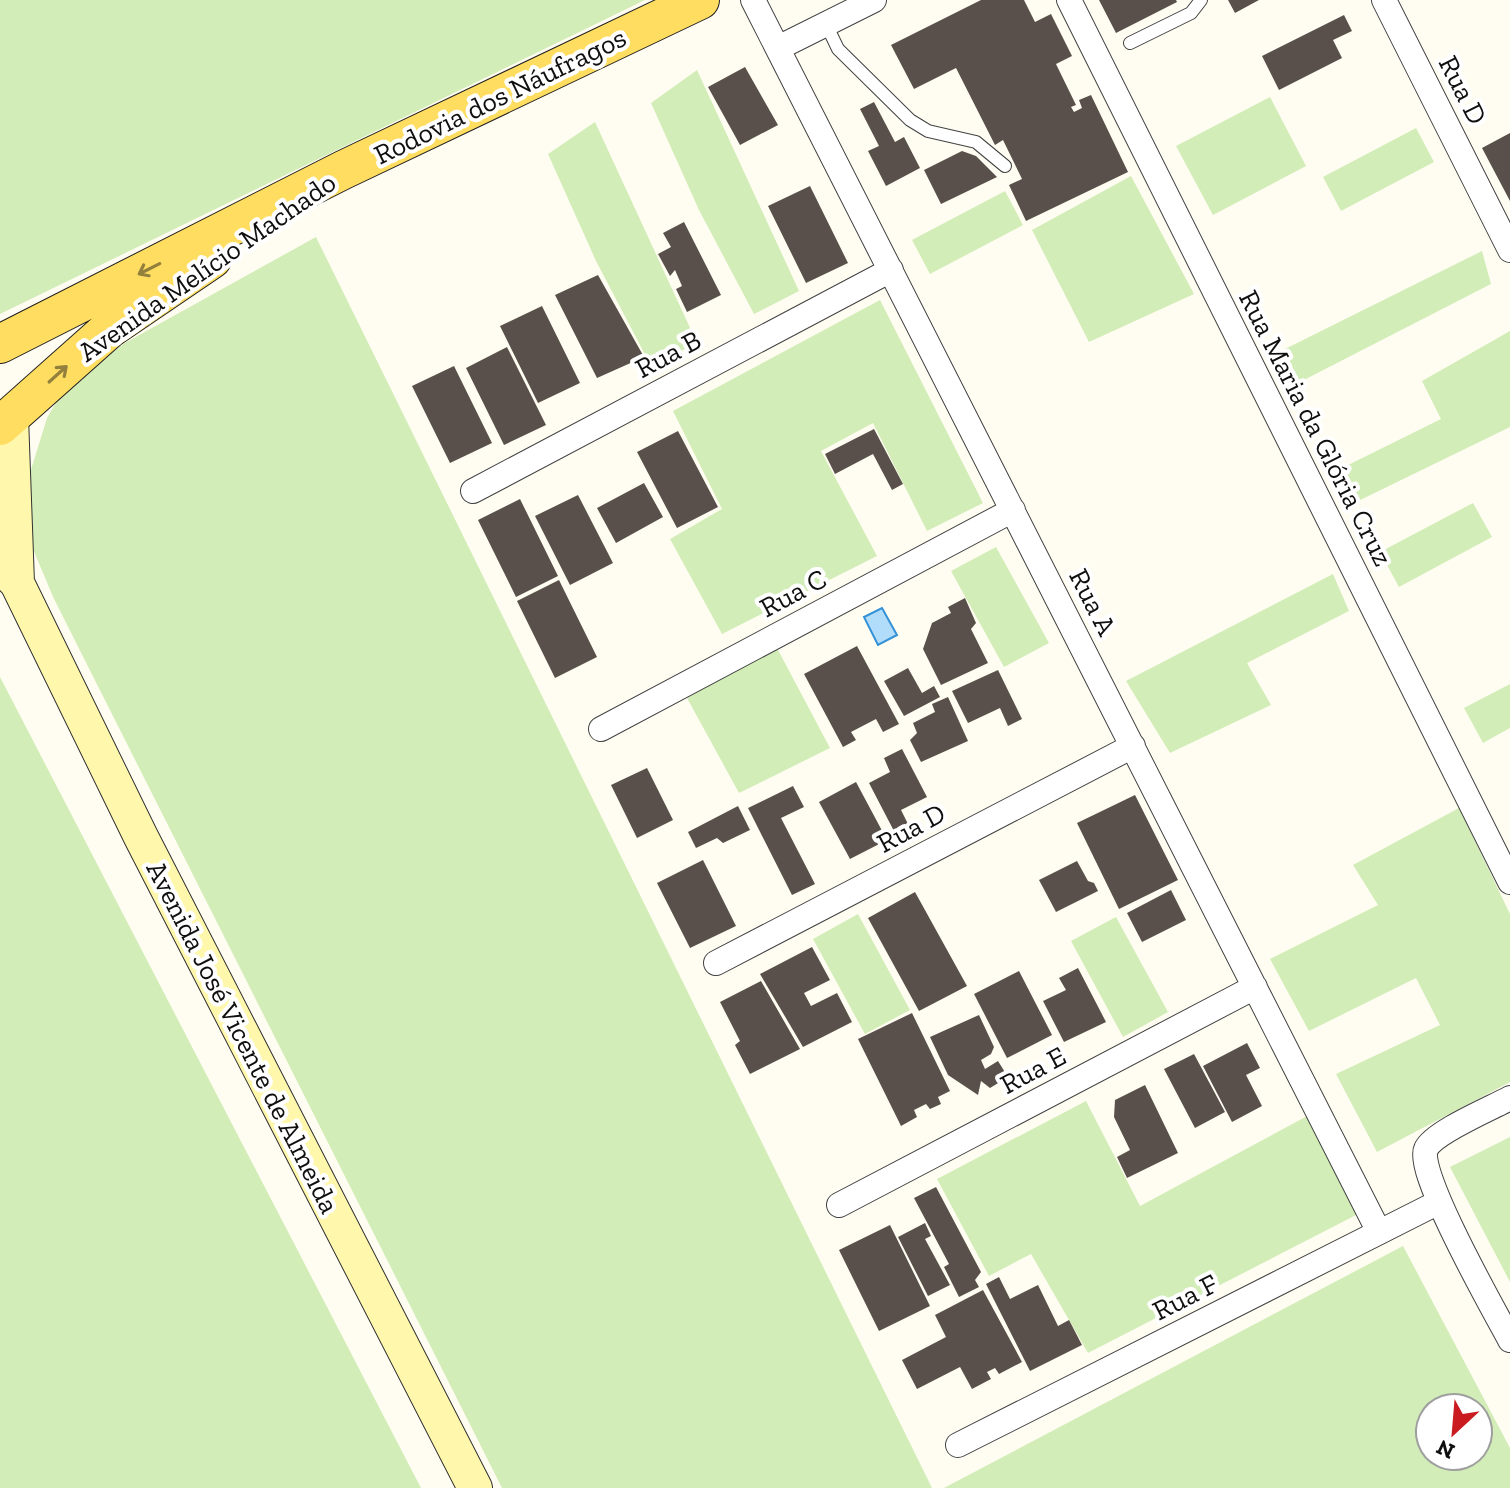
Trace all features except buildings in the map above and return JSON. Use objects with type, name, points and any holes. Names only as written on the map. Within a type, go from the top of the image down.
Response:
[{"type":"main road","name":"Rodovia dos Náufragos","points":[[343,170],[700,0]]},
{"type":"main road","name":"Avenida Melício Machado","points":[[0,344],[343,170]]},
{"type":"main road","name":"Avenida Melício Machado","points":[[4,410],[109,329],[343,170]]},
{"type":"street","name":"Rua A","points":[[753,0],[1379,1232]]},
{"type":"street","points":[[778,48],[874,0]]},
{"type":"street","name":"Rua Maria da Glória Cruz","points":[[1069,0],[1510,882]]},
{"type":"street","name":"Rua D","points":[[1384,0],[1507,235]]},
{"type":"street","name":"Rua B","points":[[473,491],[891,270]]},
{"type":"street","points":[[4,410],[8,574]]},
{"type":"street","name":"Rua C","points":[[601,729],[1013,510]]},
{"type":"street","name":"Avenida José Vicente de Almeida","points":[[8,574],[475,1488]]},
{"type":"street","name":"Rua D","points":[[716,963],[1133,746]]},
{"type":"street","name":"Rua E","points":[[839,1205],[1255,987]]},
{"type":"street","points":[[1510,1098],[1438,1137],[1426,1149],[1424,1161],[1439,1202],[1510,1340]]},
{"type":"street","name":"Rua F","points":[[958,1445],[1439,1202]]},
{"type":"lane","points":[[1130,43],[1191,13],[1201,0]]},
{"type":"lane","points":[[826,24],[838,49],[910,120],[928,131],[976,142],[1005,166]]},
{"type":"green space","points":[[0,0],[645,0],[0,314]]},
{"type":"green space","points":[[697,70],[799,291],[754,314],[699,210],[651,103]]},
{"type":"green space","points":[[1270,97],[1306,166],[1213,215],[1176,146]]},
{"type":"green space","points":[[595,122],[697,343],[651,366],[596,261],[548,154]]},
{"type":"green space","points":[[1416,128],[1434,162],[1341,211],[1323,177]]},
{"type":"green space","points":[[1131,176],[1194,294],[1089,342],[1032,230]]},
{"type":"green space","points":[[1005,191],[1023,225],[930,274],[912,240]]},
{"type":"green space","points":[[316,237],[932,1488],[502,1488],[54,599],[30,542],[28,508],[30,473],[47,418],[59,397],[123,344]]},
{"type":"green space","points":[[1482,251],[1491,284],[1298,383],[1281,351]]},
{"type":"green space","points":[[880,300],[983,503],[927,531],[873,423],[821,451],[877,556],[722,634],[670,539],[722,509],[673,411]]},
{"type":"green space","points":[[1510,331],[1510,427],[1352,504],[1334,472],[1441,419],[1422,381]]},
{"type":"green space","points":[[1473,503],[1492,537],[1399,587],[1380,552]]},
{"type":"green space","points":[[996,547],[1049,643],[1004,667],[951,571]]},
{"type":"green space","points":[[1333,574],[1349,611],[1247,663],[1271,705],[1170,753],[1126,681]]},
{"type":"green space","points":[[777,648],[830,748],[739,793],[687,698]]},
{"type":"green space","points":[[0,677],[421,1488],[0,1488]]},
{"type":"green space","points":[[1510,684],[1510,728],[1483,743],[1464,708]]},
{"type":"green space","points":[[1459,808],[1510,914],[1510,1082],[1377,1152],[1336,1074],[1440,1025],[1416,978],[1309,1031],[1270,959],[1378,905],[1353,865]]},
{"type":"green space","points":[[858,914],[910,1010],[865,1034],[813,939]]},
{"type":"green space","points":[[1116,917],[1168,1012],[1123,1037],[1071,941]]},
{"type":"green space","points":[[1086,1101],[1140,1206],[1309,1115],[1358,1214],[1088,1353],[1031,1254],[989,1276],[937,1179]]},
{"type":"green space","points":[[1510,1137],[1510,1282],[1450,1167]]},
{"type":"green space","points":[[1403,1246],[1480,1392],[1414,1392],[1414,1472],[1494,1472],[1494,1418],[1510,1448],[1510,1488],[944,1488]]},
{"type":"water","points":[[882,608],[897,635],[878,645],[864,617]]}]
